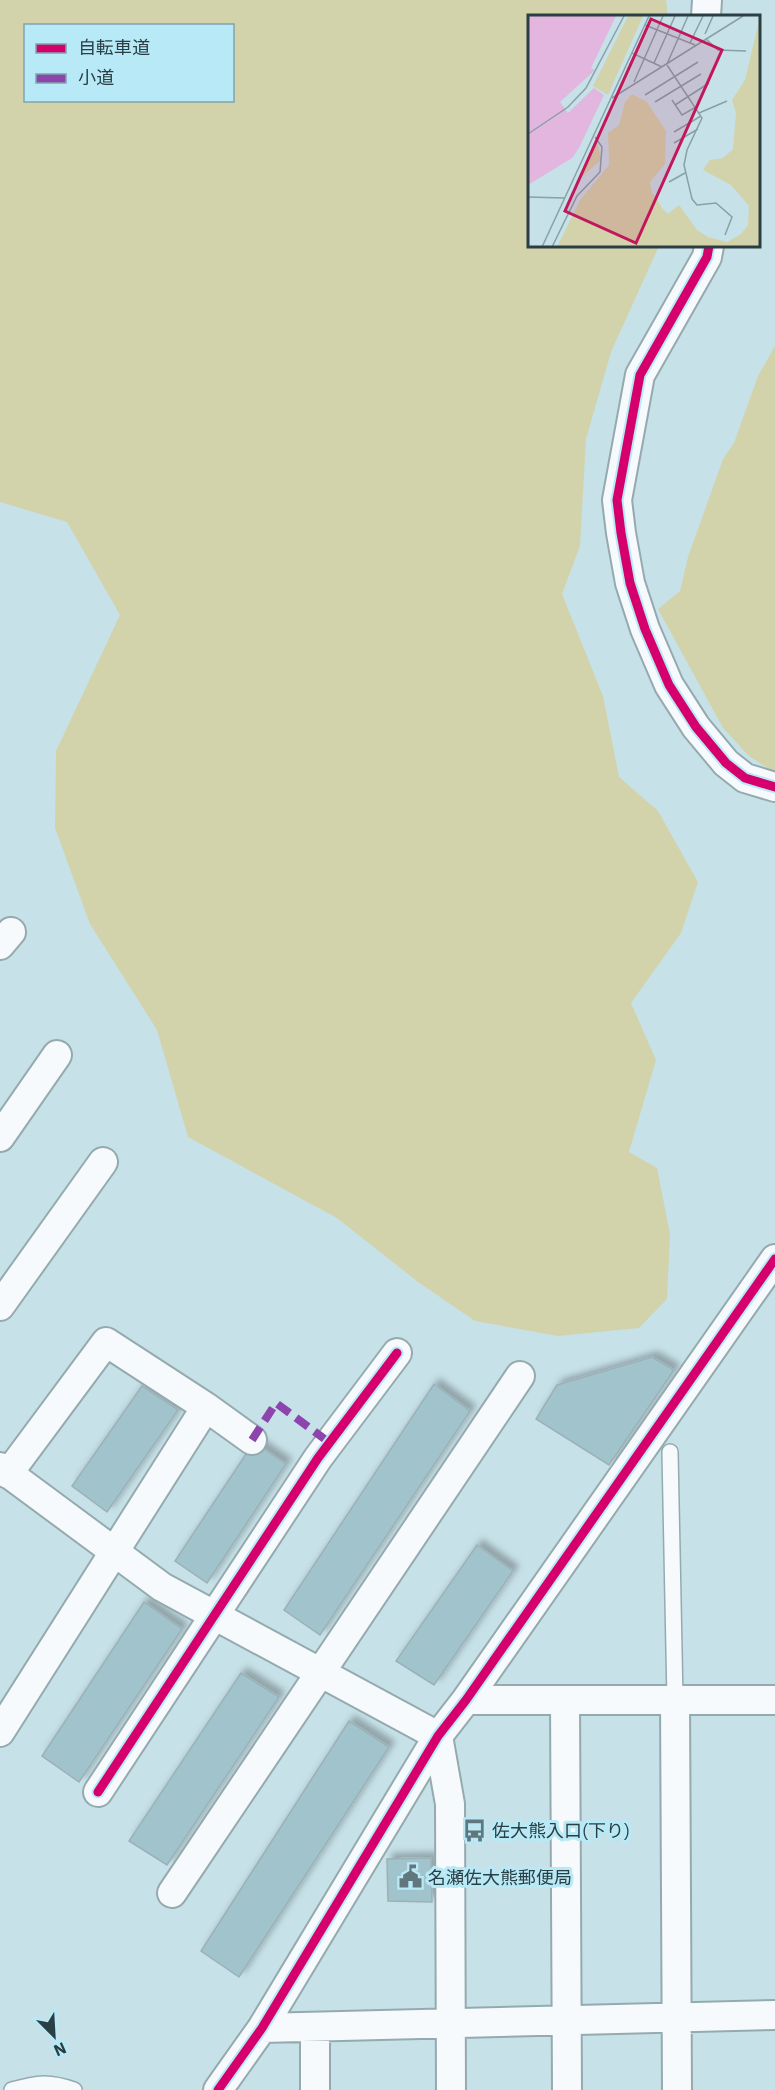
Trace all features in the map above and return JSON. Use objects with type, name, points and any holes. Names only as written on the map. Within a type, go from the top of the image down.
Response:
[{"type":"street","points":[[706,15],[707,0]]},
{"type":"street","points":[[709,248],[707,257],[640,375],[617,500],[619,522],[630,583],[645,629],[669,685],[696,727],[726,763],[745,778],[775,787]]},
{"type":"street","points":[[0,1137],[57,1055]]},
{"type":"street","points":[[0,1306],[103,1162]]},
{"type":"street","points":[[218,2090],[262,2028],[438,1736],[466,1700],[775,1259]]},
{"type":"street","points":[[252,1440],[106,1342],[4,1470],[162,1587],[438,1736]]},
{"type":"street","points":[[98,1792],[318,1458],[397,1353]]},
{"type":"street","points":[[172,1893],[520,1376]]},
{"type":"street","points":[[0,1732],[206,1407]]},
{"type":"street","points":[[466,1700],[775,1700]]},
{"type":"street","points":[[565,1700],[567,2090]]},
{"type":"street","points":[[675,1700],[677,2090]]},
{"type":"street","points":[[438,1736],[450,1804],[452,2090]]},
{"type":"street","points":[[262,2028],[775,2015]]},
{"type":"street","points":[[315,2026],[315,2090]]},
{"type":"lane","points":[[670,1452],[675,1700]]},
{"type":"lane","points":[[12,2090],[40,2082],[74,2090]]},
{"type":"green space","points":[[0,0],[666,0],[668,15],[528,15],[528,248],[658,248],[611,352],[586,439],[580,546],[562,594],[603,696],[619,777],[658,811],[698,882],[681,933],[631,1003],[656,1060],[629,1152],[657,1168],[670,1234],[667,1299],[639,1328],[558,1336],[475,1321],[418,1282],[337,1218],[188,1137],[157,1030],[90,924],[55,828],[56,751],[120,615],[67,522],[0,502]]},
{"type":"green space","points":[[775,346],[775,773],[749,756],[723,728],[658,609],[680,591],[688,557],[723,459],[734,443],[758,376]]},
{"type":"building","points":[[652,1357],[674,1370],[609,1465],[536,1419],[557,1385]]},
{"type":"building","points":[[434,1384],[470,1411],[320,1635],[284,1610]]},
{"type":"building","points":[[142,1386],[178,1410],[107,1512],[72,1486]]},
{"type":"building","points":[[254,1442],[286,1464],[207,1583],[175,1561]]},
{"type":"building","points":[[477,1545],[513,1571],[434,1685],[396,1661]]},
{"type":"building","points":[[144,1602],[182,1629],[79,1782],[42,1756]]},
{"type":"building","points":[[241,1673],[279,1697],[167,1865],[129,1841]]},
{"type":"building","points":[[349,1721],[389,1747],[239,1977],[201,1951]]},
{"type":"building","points":[[431,1858],[432,1902],[388,1901],[387,1859]]},
{"type":"marked path","points":[[252,1440],[276,1403],[330,1443]]},
{"type":"cycle path","points":[[709,248],[707,257],[640,375],[617,500],[621,533],[630,583],[645,629],[669,685],[696,727],[726,763],[745,778],[775,787]]},
{"type":"cycle path","points":[[218,2090],[262,2028],[438,1736],[466,1700],[775,1259]]},
{"type":"cycle path","points":[[98,1792],[318,1458],[397,1353]]},
{"type":"place","name":"佐大熊入口(下り)","points":[[474,1830]]},
{"type":"place","name":"名瀬佐大熊郵便局","points":[[410,1877]]}]
